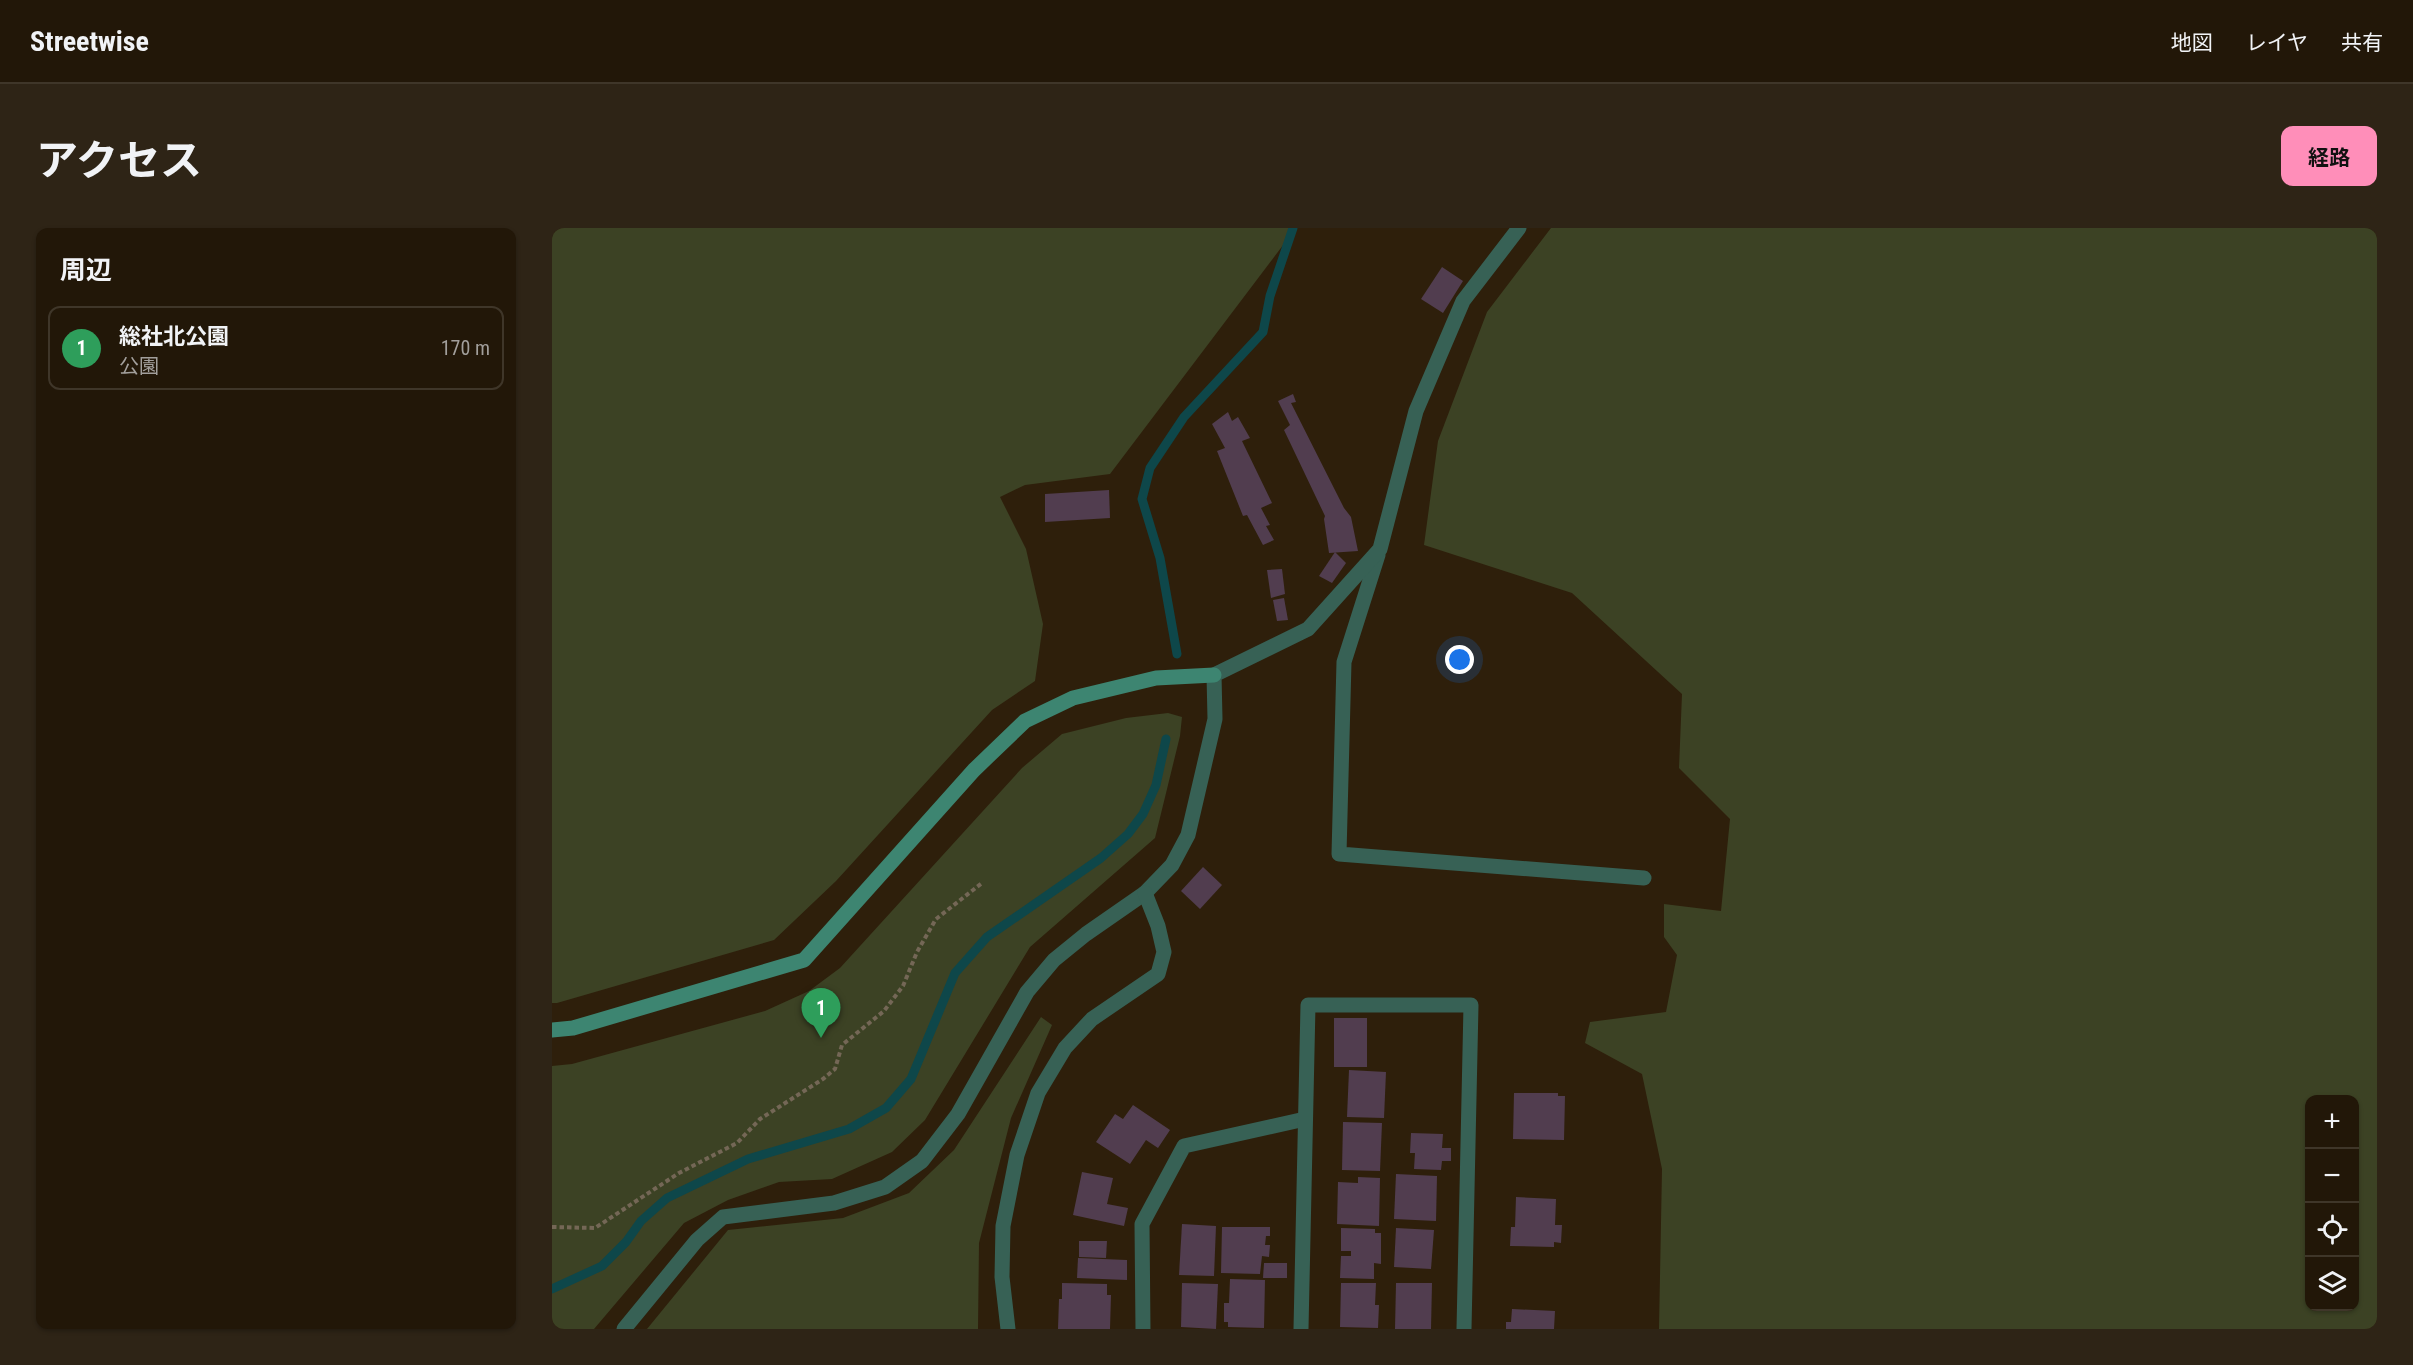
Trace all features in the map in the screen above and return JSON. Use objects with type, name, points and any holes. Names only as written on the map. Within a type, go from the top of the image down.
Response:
[{"type":"street","points":[[1519,228],[1462,301],[1416,411],[1380,549],[1344,662],[1339,854],[1644,878]]},
{"type":"street","points":[[552,1030],[573,1028],[804,960],[974,770],[1025,721],[1073,698],[1156,678],[1214,675],[1308,629],[1380,549]]},
{"type":"street","points":[[624,1329],[697,1240],[723,1217],[834,1203],[885,1187],[922,1161],[958,1114],[1027,992],[1054,960],[1086,934],[1145,893],[1172,865],[1188,835],[1215,719],[1214,675]]},
{"type":"street","points":[[1008,1329],[1002,1277],[1003,1226],[1017,1155],[1038,1093],[1065,1048],[1092,1019],[1158,974],[1164,952],[1158,926],[1145,893]]},
{"type":"street","points":[[1301,1329],[1308,1005],[1471,1005],[1464,1329]]},
{"type":"street","points":[[1143,1329],[1142,1224],[1184,1146],[1305,1119]]},
{"type":"path","points":[[552,1227],[595,1228],[679,1173],[737,1143],[760,1119],[823,1079],[835,1069],[842,1045],[884,1011],[903,986],[917,952],[936,919],[982,883]]},
{"type":"green space","points":[[552,228],[1296,228],[1110,474],[1025,485],[1000,497],[1026,549],[1043,624],[1035,681],[992,710],[836,881],[774,940],[557,1003],[552,1003]]},
{"type":"green space","points":[[1551,228],[2377,228],[2377,1329],[1659,1329],[1662,1169],[1642,1074],[1585,1043],[1590,1022],[1666,1012],[1677,955],[1664,937],[1664,904],[1721,911],[1730,819],[1679,768],[1682,694],[1572,593],[1424,545],[1438,441],[1487,312]]},
{"type":"green space","points":[[1168,713],[1182,717],[1180,736],[1155,838],[1030,947],[925,1120],[892,1152],[832,1179],[779,1182],[728,1200],[684,1223],[594,1329],[552,1329],[552,1066],[572,1064],[765,1011],[809,991],[840,968],[1022,768],[1062,734],[1126,718]]},
{"type":"green space","points":[[1041,1017],[1052,1025],[1011,1118],[979,1243],[978,1329],[647,1329],[728,1230],[843,1218],[909,1193],[954,1150]]},
{"type":"building","points":[[1442,267],[1463,281],[1443,313],[1421,299]]},
{"type":"building","points":[[1293,394],[1296,402],[1291,403],[1344,508],[1351,517],[1358,551],[1329,553],[1325,516],[1284,430],[1290,425],[1278,401]]},
{"type":"building","points":[[1228,412],[1232,421],[1238,417],[1250,438],[1242,441],[1272,503],[1261,508],[1270,525],[1266,526],[1274,540],[1263,545],[1247,515],[1243,516],[1217,451],[1225,448],[1212,424]]},
{"type":"building","points":[[1109,490],[1110,518],[1045,522],[1045,494]]},
{"type":"building","points":[[1335,552],[1346,563],[1332,583],[1319,576]]},
{"type":"building","points":[[1282,569],[1285,594],[1271,598],[1267,570]]},
{"type":"building","points":[[1284,598],[1288,620],[1277,621],[1273,600]]},
{"type":"building","points":[[1203,867],[1222,885],[1200,909],[1181,891]]},
{"type":"building","points":[[1334,1018],[1367,1018],[1367,1067],[1334,1067]]},
{"type":"building","points":[[1349,1070],[1386,1072],[1384,1118],[1347,1117]]},
{"type":"building","points":[[1514,1093],[1558,1093],[1558,1096],[1565,1096],[1564,1140],[1513,1139]]},
{"type":"building","points":[[1133,1105],[1170,1130],[1158,1148],[1146,1140],[1130,1164],[1096,1142],[1115,1114],[1123,1119]]},
{"type":"building","points":[[1343,1122],[1382,1123],[1380,1171],[1342,1170]]},
{"type":"building","points":[[1411,1133],[1443,1134],[1442,1148],[1451,1148],[1451,1161],[1442,1161],[1441,1170],[1414,1169],[1415,1153],[1410,1153]]},
{"type":"building","points":[[1082,1172],[1113,1178],[1107,1204],[1128,1208],[1124,1226],[1073,1215]]},
{"type":"building","points":[[1396,1174],[1437,1176],[1436,1221],[1394,1219]]},
{"type":"building","points":[[1358,1177],[1380,1178],[1379,1226],[1337,1224],[1338,1182],[1358,1183]]},
{"type":"building","points":[[1516,1197],[1556,1199],[1555,1225],[1562,1225],[1561,1243],[1554,1242],[1554,1247],[1510,1246],[1511,1227],[1515,1227]]},
{"type":"building","points":[[1182,1224],[1216,1226],[1214,1276],[1179,1275]]},
{"type":"building","points":[[1222,1227],[1270,1227],[1270,1236],[1266,1236],[1265,1245],[1270,1245],[1269,1257],[1262,1256],[1260,1274],[1221,1273]]},
{"type":"building","points":[[1341,1228],[1375,1229],[1375,1233],[1381,1233],[1381,1264],[1374,1263],[1374,1279],[1340,1278],[1341,1256],[1351,1256],[1351,1251],[1341,1251]]},
{"type":"building","points":[[1396,1228],[1434,1230],[1431,1269],[1394,1267]]},
{"type":"building","points":[[1079,1241],[1107,1241],[1106,1258],[1079,1257]]},
{"type":"building","points":[[1078,1258],[1127,1260],[1127,1280],[1077,1278]]},
{"type":"building","points":[[1264,1263],[1287,1263],[1287,1278],[1263,1278]]},
{"type":"building","points":[[1230,1279],[1265,1280],[1264,1328],[1228,1327],[1228,1322],[1224,1322],[1224,1303],[1229,1303]]},
{"type":"building","points":[[1062,1283],[1107,1284],[1107,1295],[1111,1295],[1110,1329],[1058,1329]]},
{"type":"building","points":[[1182,1283],[1218,1284],[1216,1329],[1181,1327]]},
{"type":"building","points":[[1341,1283],[1376,1283],[1375,1305],[1379,1305],[1378,1328],[1340,1327]]},
{"type":"building","points":[[1396,1283],[1432,1283],[1431,1329],[1395,1329]]},
{"type":"building","points":[[1512,1309],[1555,1311],[1554,1329],[1506,1329],[1506,1322],[1511,1322]]},
{"type":"waterway","points":[[1177,654],[1160,558],[1142,499],[1150,468],[1184,417],[1263,332],[1270,296],[1293,228]]},
{"type":"waterway","points":[[552,1289],[602,1266],[626,1242],[641,1221],[667,1198],[748,1159],[849,1129],[886,1108],[911,1079],[955,973],[987,937],[1101,858],[1128,834],[1143,814],[1156,785],[1166,739]]},
{"type":"place","name":"総社北公園","points":[[821,1038]]}]
